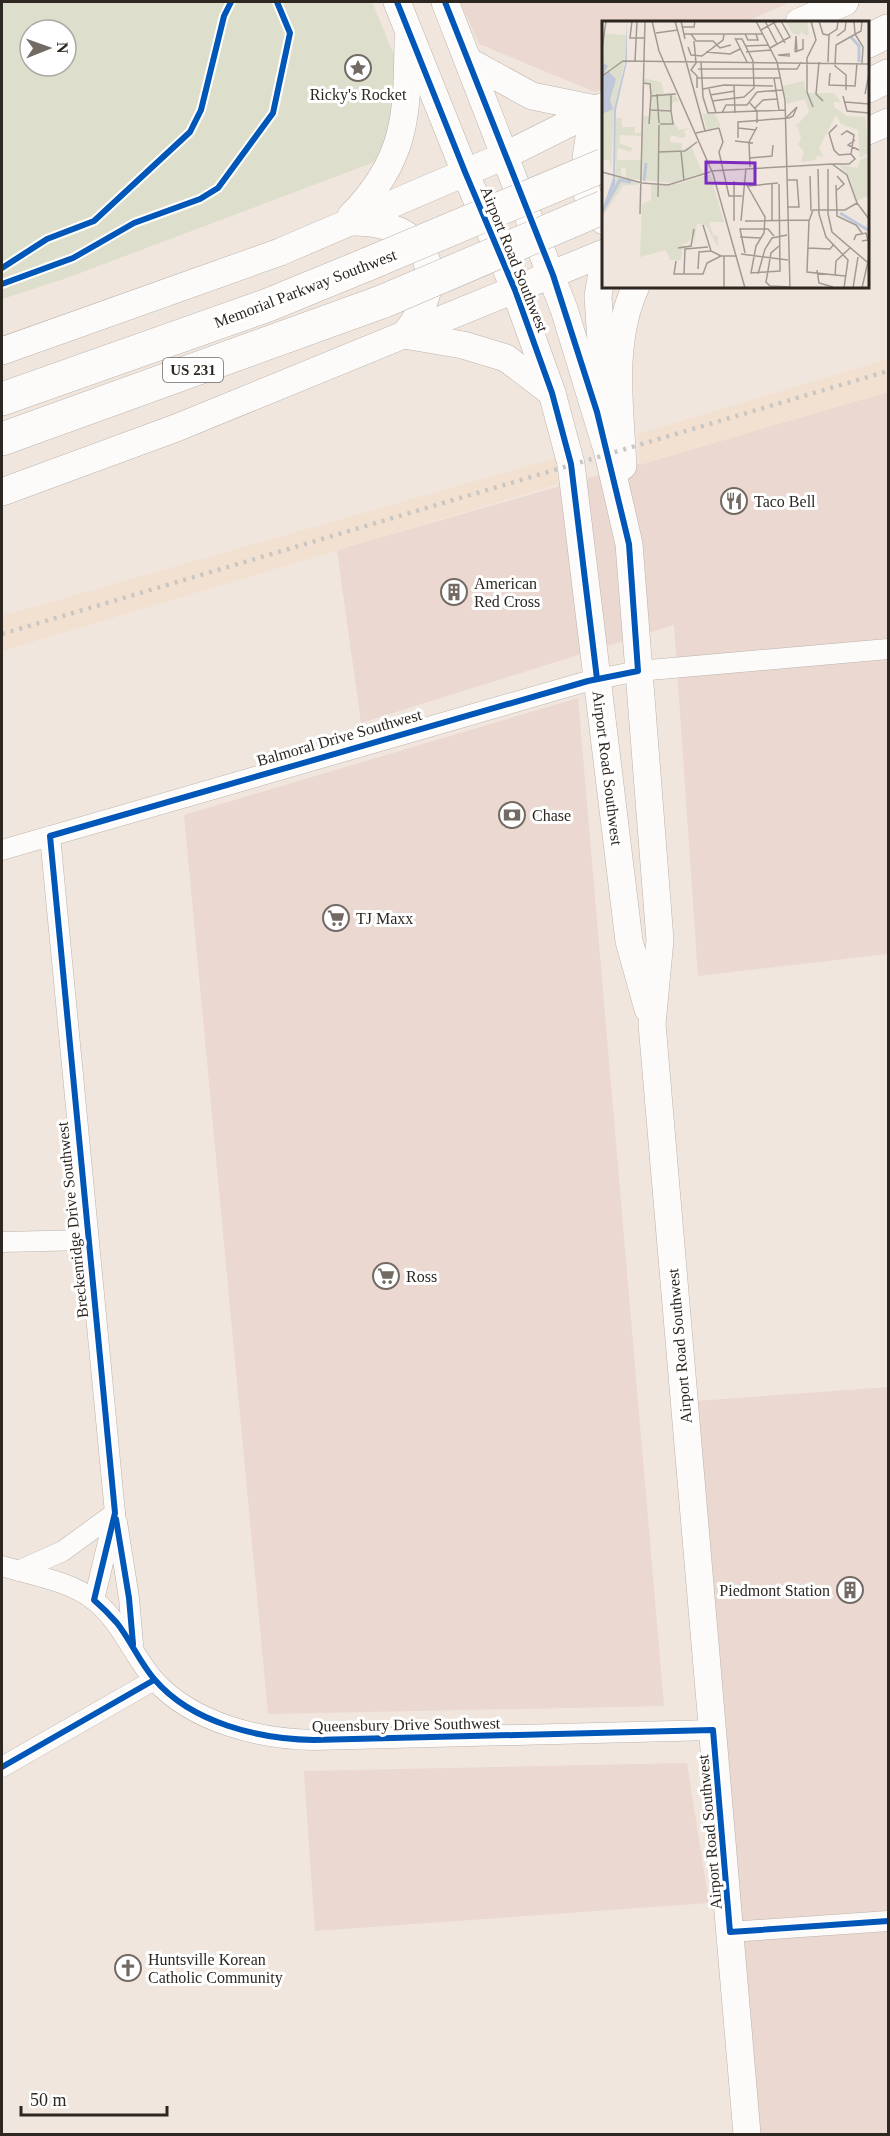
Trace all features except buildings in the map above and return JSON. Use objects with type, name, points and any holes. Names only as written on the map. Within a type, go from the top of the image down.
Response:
[{"type":"highway","points":[[869,40],[888,32]]},
{"type":"highway","points":[[869,85],[888,76]]},
{"type":"highway","name":"Memorial Parkway Southwest","points":[[2,399],[268,305],[602,165]]},
{"type":"highway","name":"US 231","points":[[2,440],[384,301],[602,207]]},
{"type":"main road","name":"Airport Road Southwest","points":[[397,2],[515,290],[552,393],[571,464],[629,941],[652,1024]]},
{"type":"main road","name":"Airport Road Southwest","points":[[445,2],[553,275],[608,453],[628,544],[660,940],[652,1024],[747,2134]]},
{"type":"main road","points":[[801,21],[845,2]]},
{"type":"main road","points":[[344,222],[372,194],[394,157],[405,120],[408,26]]},
{"type":"main road","points":[[470,62],[532,96],[600,107]]},
{"type":"main road","points":[[2,351],[280,252],[344,222],[504,156],[600,107]]},
{"type":"main road","points":[[600,107],[586,145],[586,193],[602,219]]},
{"type":"main road","points":[[869,130],[888,122]]},
{"type":"main road","points":[[344,222],[372,222],[394,227],[410,236],[423,254],[430,274],[429,292],[421,315],[404,335]]},
{"type":"main road","points":[[2,492],[176,428],[602,253]]},
{"type":"main road","points":[[602,266],[599,279],[598,316],[608,453]]},
{"type":"main road","points":[[628,544],[619,370],[625,317],[635,288]]},
{"type":"main road","points":[[404,335],[463,345],[506,358],[552,393]]},
{"type":"street","name":"Balmoral Drive Southwest","points":[[2,850],[597,679],[638,671],[888,650]]},
{"type":"street","name":"Breckenridge Drive Southwest","points":[[50,836],[115,1513],[94,1600]]},
{"type":"street","points":[[2,1242],[87,1240]]},
{"type":"street","name":"Queensbury Drive Southwest","points":[[10,1569],[63,1551],[115,1513],[129,1598],[133,1647]]},
{"type":"street","name":"Queensbury Drive Southwest","points":[[10,1569],[75,1589],[94,1600],[117,1622],[154,1680],[178,1700],[219,1722],[262,1736],[288,1739],[714,1730]]},
{"type":"street","points":[[2,1767],[154,1680]]},
{"type":"street","points":[[730,1932],[888,1921]]},
{"type":"shaded area","points":[[460,2],[790,2],[747,21],[602,21],[602,89],[595,92],[479,44]]},
{"type":"shaded area","points":[[888,359],[888,392],[640,465],[638,434]]},
{"type":"shaded area","points":[[888,392],[888,954],[698,976],[674,625],[361,723],[337,550]]},
{"type":"shaded area","points":[[556,458],[558,484],[2,651],[2,616]]},
{"type":"shaded area","points":[[578,698],[664,1706],[268,1714],[184,815]]},
{"type":"shaded area","points":[[888,1387],[888,2134],[746,2134],[683,1402]]},
{"type":"shaded area","points":[[687,1763],[709,1903],[315,1931],[304,1771]]},
{"type":"green space","points":[[2,2],[372,2],[395,57],[401,79],[385,158],[64,279],[2,299]]},
{"type":"railway","points":[[2,634],[888,371]]},
{"type":"cycle path","points":[[2,268],[47,239],[94,221],[190,132],[201,110],[224,16],[231,2]]},
{"type":"cycle path","points":[[2,284],[73,258],[134,223],[200,199],[218,188],[273,113],[290,33],[277,2]]},
{"type":"cycle path","points":[[397,2],[515,290],[552,393],[571,464],[597,679]]},
{"type":"cycle path","points":[[445,2],[553,275],[597,412],[629,544],[638,671],[588,681],[50,836],[115,1513],[94,1600],[117,1623],[155,1680],[170,1695],[207,1718],[249,1732],[314,1740],[713,1730],[730,1932],[888,1921]]},
{"type":"cycle path","points":[[116,1519],[129,1598],[133,1644]]},
{"type":"cycle path","points":[[2,1767],[154,1680]]},
{"type":"place","name":"Ricky's Rocket","points":[[358,68]]},
{"type":"place","name":"Taco Bell","points":[[734,501]]},
{"type":"place","name":"American Red Cross","points":[[454,592]]},
{"type":"place","name":"Chase","points":[[512,815]]},
{"type":"place","name":"TJ Maxx","points":[[336,918]]},
{"type":"place","name":"Ross","points":[[386,1276]]},
{"type":"place","name":"Piedmont Station","points":[[850,1590]]},
{"type":"place","name":"Huntsville Korean Catholic Community","points":[[128,1968]]}]
